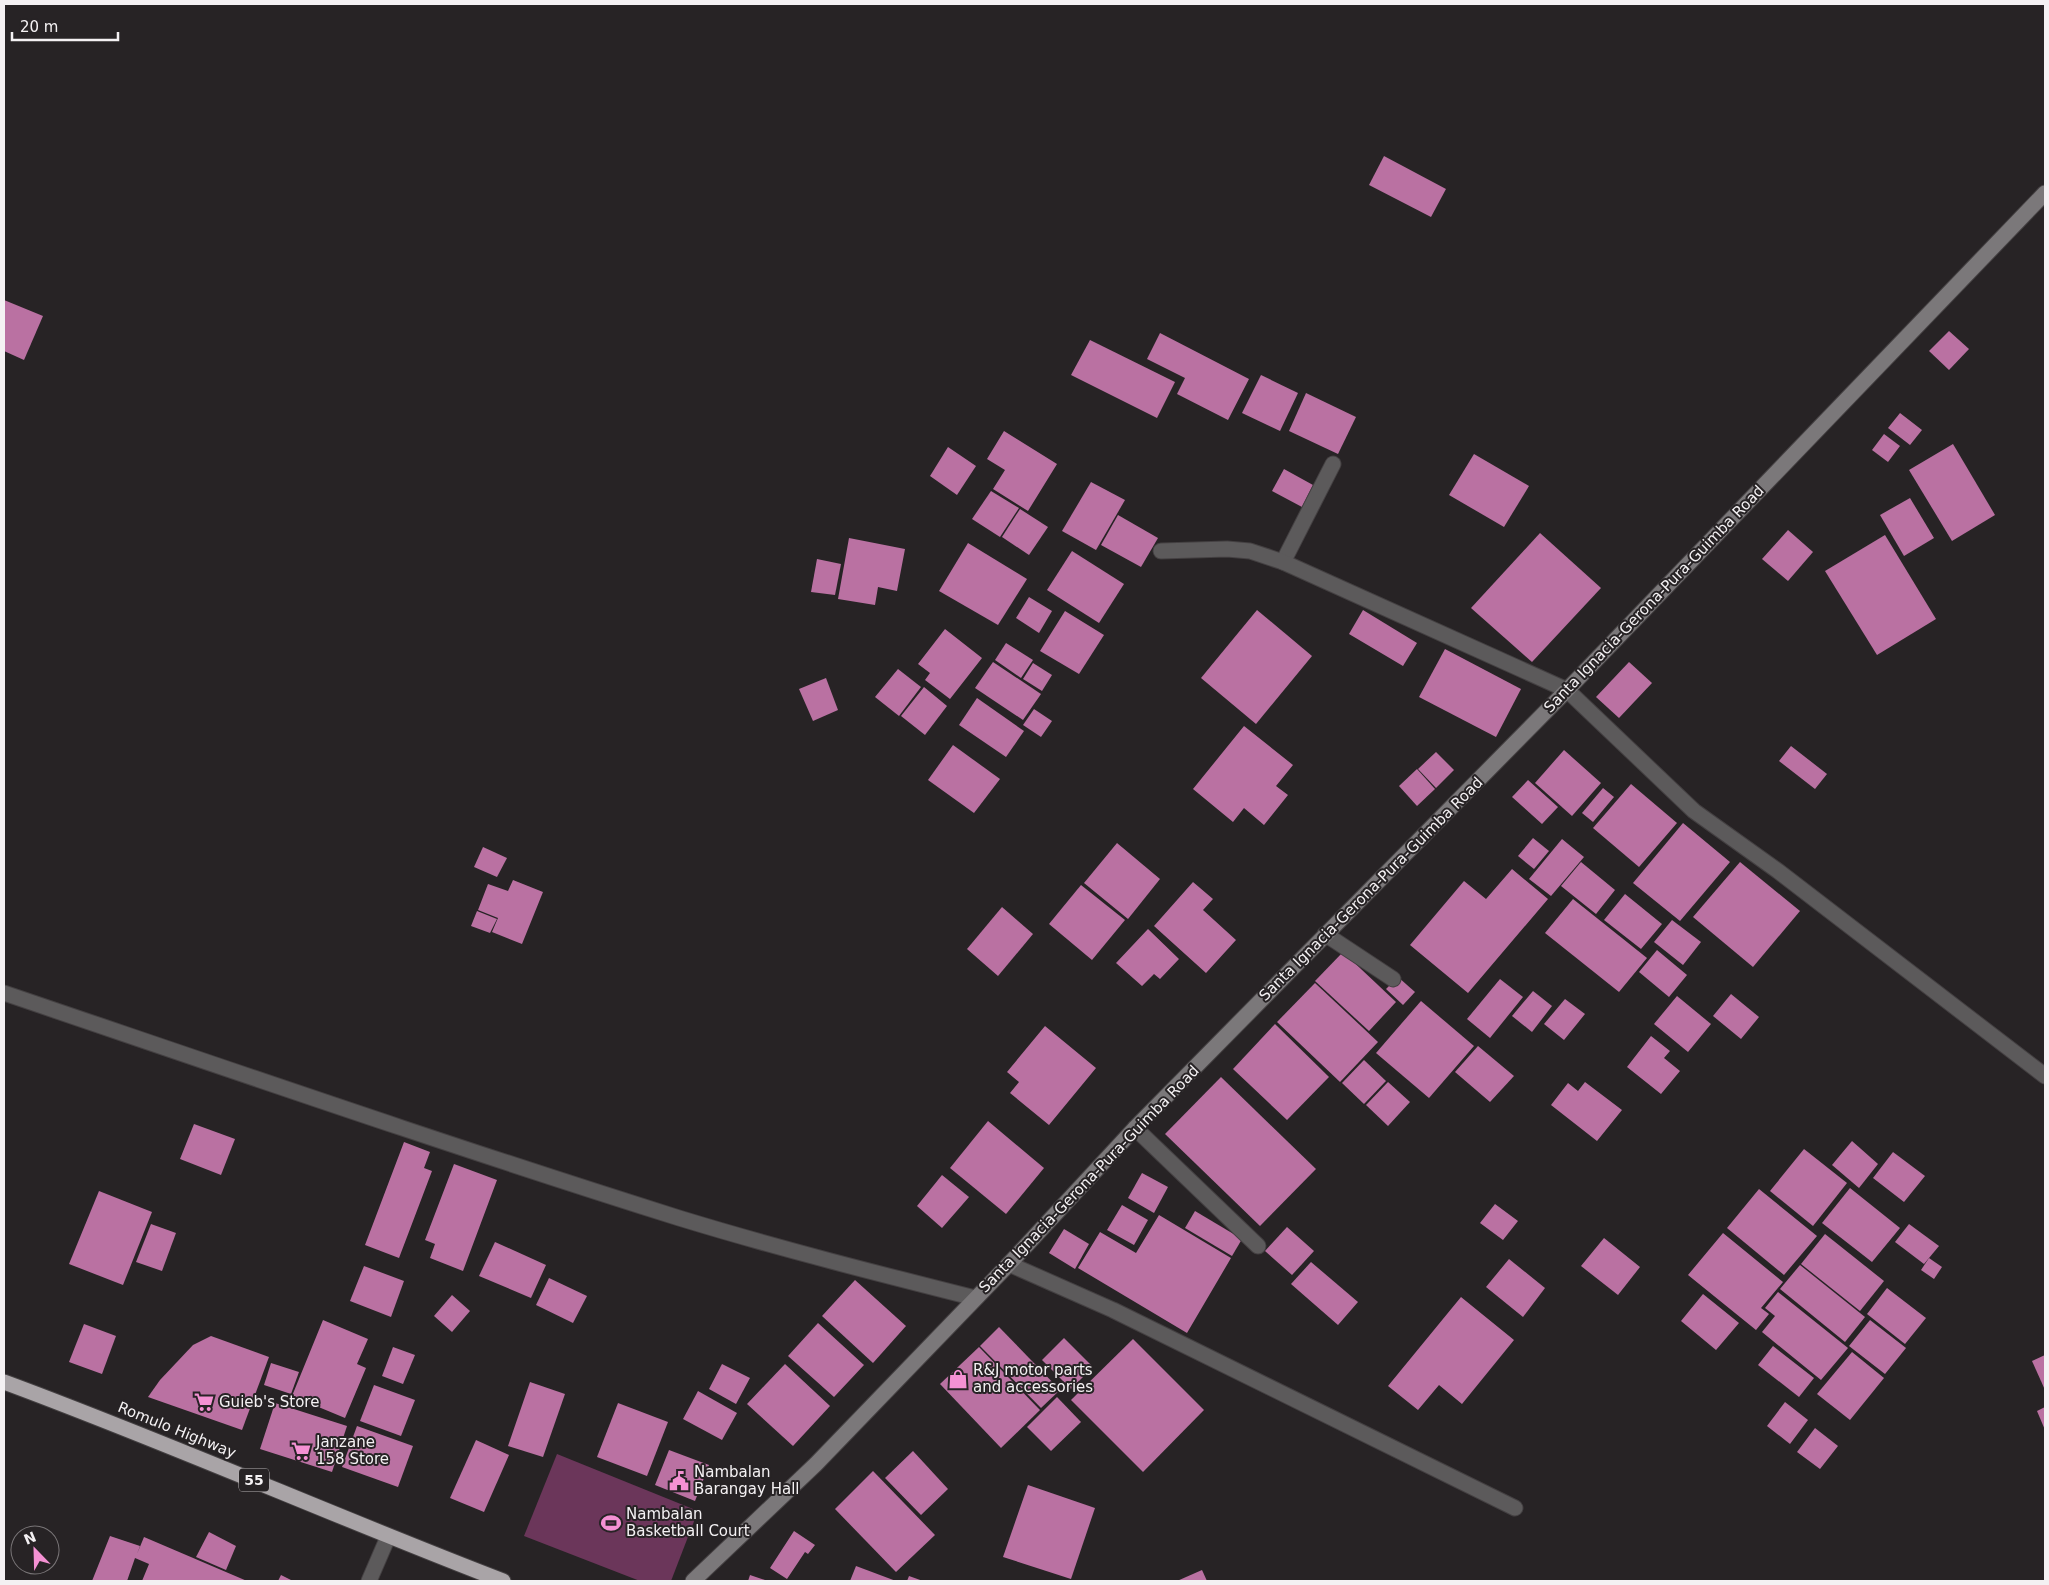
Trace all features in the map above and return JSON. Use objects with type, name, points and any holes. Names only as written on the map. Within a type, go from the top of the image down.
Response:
[{"type":"highway","name":"Romulo Highway","points":[[4,1382],[167,1444],[388,1537],[503,1581]]},
{"type":"main road","name":"Santa Ignacia-Gerona-Pura-Guimba Road","points":[[693,1581],[816,1464],[1009,1264],[1135,1128],[1567,690],[2045,193]]},
{"type":"street","points":[[1283,562],[1333,464]]},
{"type":"street","points":[[1161,551],[1227,548],[1250,551],[1283,562],[1567,690],[1694,811],[1778,871],[2045,1076]]},
{"type":"street","points":[[1325,934],[1394,979]]},
{"type":"street","points":[[4,993],[394,1125],[680,1218],[819,1258],[976,1298]]},
{"type":"street","points":[[1135,1128],[1258,1246]]},
{"type":"street","points":[[1009,1264],[1113,1310],[1516,1508]]},
{"type":"street","points":[[369,1581],[388,1537]]},
{"type":"shaded area","name":"Nambalan Basketball Court","points":[[557,1454],[698,1511],[671,1581],[640,1581],[524,1536]]},
{"type":"building","points":[[1384,156],[1446,189],[1431,217],[1369,185]]},
{"type":"building","points":[[4,300],[43,316],[24,360],[4,351]]},
{"type":"building","points":[[1949,331],[1969,349],[1949,370],[1929,351]]},
{"type":"building","points":[[1160,333],[1249,379],[1228,420],[1177,394],[1185,378],[1147,359]]},
{"type":"building","points":[[1090,340],[1175,382],[1157,418],[1071,375]]},
{"type":"building","points":[[1261,375],[1298,393],[1280,431],[1242,413]]},
{"type":"building","points":[[1306,393],[1356,417],[1338,454],[1289,431]]},
{"type":"building","points":[[1900,413],[1922,430],[1910,445],[1888,428]]},
{"type":"building","points":[[1004,431],[1057,464],[1028,511],[993,489],[1005,470],[987,459]]},
{"type":"building","points":[[1884,434],[1900,446],[1888,462],[1872,450]]},
{"type":"building","points":[[1953,444],[1995,515],[1952,541],[1909,470]]},
{"type":"building","points":[[948,447],[976,466],[957,495],[930,476]]},
{"type":"building","points":[[1474,454],[1529,486],[1504,527],[1449,495]]},
{"type":"building","points":[[1284,469],[1313,485],[1302,507],[1272,491]]},
{"type":"building","points":[[1091,482],[1125,500],[1096,550],[1062,531]]},
{"type":"building","points":[[991,491],[1019,508],[1000,537],[972,519]]},
{"type":"building","points":[[1910,498],[1934,538],[1904,556],[1880,515]]},
{"type":"building","points":[[1020,509],[1048,527],[1029,555],[1002,537]]},
{"type":"building","points":[[1118,515],[1158,538],[1141,567],[1101,545]]},
{"type":"building","points":[[1788,530],[1813,552],[1788,581],[1762,559]]},
{"type":"building","points":[[1540,533],[1601,588],[1532,662],[1471,608]]},
{"type":"building","points":[[1885,535],[1936,619],[1877,655],[1825,571]]},
{"type":"building","points":[[849,538],[905,549],[897,591],[878,587],[875,605],[838,599]]},
{"type":"building","points":[[968,543],[1027,579],[998,625],[939,591]]},
{"type":"building","points":[[1072,551],[1124,584],[1099,623],[1047,590]]},
{"type":"building","points":[[817,559],[841,564],[835,595],[811,592]]},
{"type":"building","points":[[1029,597],[1052,611],[1039,633],[1016,618]]},
{"type":"building","points":[[1257,610],[1312,656],[1256,724],[1201,678]]},
{"type":"building","points":[[1363,610],[1417,643],[1403,666],[1349,634]]},
{"type":"building","points":[[1065,611],[1104,635],[1079,674],[1040,651]]},
{"type":"building","points":[[945,629],[982,658],[950,699],[925,680],[930,673],[918,664]]},
{"type":"building","points":[[1006,643],[1033,660],[1021,678],[995,660]]},
{"type":"building","points":[[1445,649],[1521,689],[1496,737],[1419,697]]},
{"type":"building","points":[[993,662],[1041,694],[1023,720],[975,688]]},
{"type":"building","points":[[1629,662],[1652,683],[1619,718],[1596,697]]},
{"type":"building","points":[[1033,663],[1052,675],[1042,691],[1023,679]]},
{"type":"building","points":[[898,669],[921,687],[899,716],[875,697]]},
{"type":"building","points":[[826,678],[838,710],[813,721],[799,689]]},
{"type":"building","points":[[924,687],[947,706],[925,735],[901,716]]},
{"type":"building","points":[[977,698],[1024,731],[1006,757],[959,725]]},
{"type":"building","points":[[1034,709],[1052,721],[1041,737],[1023,725]]},
{"type":"building","points":[[1244,726],[1293,765],[1276,786],[1288,795],[1264,825],[1244,808],[1233,822],[1193,789]]},
{"type":"building","points":[[953,745],[1000,779],[974,813],[928,780]]},
{"type":"building","points":[[1791,746],[1827,774],[1815,789],[1779,761]]},
{"type":"building","points":[[1564,750],[1601,783],[1572,816],[1535,783]]},
{"type":"building","points":[[1436,752],[1454,770],[1436,788],[1418,769]]},
{"type":"building","points":[[1417,769],[1435,789],[1417,806],[1399,786]]},
{"type":"building","points":[[1528,780],[1558,807],[1542,824],[1512,797]]},
{"type":"building","points":[[1631,784],[1677,823],[1639,867],[1593,828]]},
{"type":"building","points":[[1603,788],[1614,797],[1593,822],[1582,813]]},
{"type":"building","points":[[1683,823],[1730,862],[1680,921],[1633,883]]},
{"type":"building","points":[[1533,838],[1549,851],[1534,869],[1518,856]]},
{"type":"building","points":[[1562,839],[1584,857],[1551,896],[1529,879]]},
{"type":"building","points":[[1117,843],[1160,879],[1128,919],[1084,883]]},
{"type":"building","points":[[483,847],[507,858],[497,877],[474,867]]},
{"type":"building","points":[[1581,862],[1615,890],[1596,914],[1561,886]]},
{"type":"building","points":[[1740,862],[1800,911],[1753,967],[1693,917]]},
{"type":"building","points":[[1512,869],[1548,899],[1468,993],[1410,945],[1464,881],[1486,899]]},
{"type":"building","points":[[513,880],[543,892],[522,944],[492,932],[498,918],[478,910],[488,884],[508,891]]},
{"type":"building","points":[[1193,882],[1213,899],[1203,910],[1236,940],[1206,973],[1154,926]]},
{"type":"building","points":[[1081,885],[1125,920],[1092,960],[1049,924]]},
{"type":"building","points":[[1625,894],[1662,924],[1641,949],[1604,920]]},
{"type":"building","points":[[1573,899],[1647,958],[1619,992],[1545,933]]},
{"type":"building","points":[[1002,907],[1033,934],[998,976],[967,949]]},
{"type":"building","points":[[477,911],[497,919],[490,933],[471,926]]},
{"type":"building","points":[[1672,920],[1701,942],[1683,965],[1654,942]]},
{"type":"building","points":[[1148,929],[1179,959],[1160,979],[1154,974],[1142,986],[1116,963]]},
{"type":"building","points":[[1657,950],[1687,975],[1669,997],[1639,972]]},
{"type":"building","points":[[1343,952],[1396,1002],[1369,1031],[1315,981]]},
{"type":"building","points":[[1398,977],[1415,992],[1403,1005],[1386,989]]},
{"type":"building","points":[[1500,979],[1523,997],[1490,1038],[1467,1019]]},
{"type":"building","points":[[1315,983],[1378,1042],[1340,1082],[1277,1022]]},
{"type":"building","points":[[1533,991],[1552,1006],[1532,1032],[1512,1016]]},
{"type":"building","points":[[1731,994],[1759,1017],[1741,1039],[1713,1016]]},
{"type":"building","points":[[1677,996],[1711,1024],[1688,1052],[1654,1024]]},
{"type":"building","points":[[1565,999],[1585,1014],[1564,1040],[1544,1024]]},
{"type":"building","points":[[1421,1001],[1474,1046],[1429,1098],[1376,1053]]},
{"type":"building","points":[[1275,1024],[1329,1077],[1287,1120],[1233,1069]]},
{"type":"building","points":[[1045,1026],[1096,1068],[1049,1125],[1010,1093],[1019,1082],[1007,1072]]},
{"type":"building","points":[[1651,1036],[1670,1051],[1664,1058],[1680,1071],[1661,1094],[1627,1067]]},
{"type":"building","points":[[1478,1046],[1514,1076],[1490,1102],[1455,1072]]},
{"type":"building","points":[[1364,1060],[1386,1081],[1364,1104],[1342,1083]]},
{"type":"building","points":[[1221,1077],[1316,1169],[1260,1226],[1165,1134]]},
{"type":"building","points":[[1388,1082],[1410,1102],[1388,1126],[1366,1105]]},
{"type":"building","points":[[1585,1082],[1622,1110],[1597,1141],[1551,1105],[1568,1083],[1578,1091]]},
{"type":"building","points":[[988,1121],[1044,1168],[1006,1214],[950,1168]]},
{"type":"building","points":[[194,1124],[235,1139],[221,1175],[180,1159]]},
{"type":"building","points":[[1852,1141],[1878,1164],[1859,1188],[1832,1165]]},
{"type":"building","points":[[404,1142],[430,1152],[424,1168],[432,1171],[399,1258],[365,1245]]},
{"type":"building","points":[[1804,1149],[1847,1183],[1813,1226],[1770,1191]]},
{"type":"building","points":[[1893,1152],[1925,1176],[1904,1202],[1873,1178]]},
{"type":"building","points":[[454,1164],[497,1180],[463,1271],[430,1258],[435,1244],[425,1240]]},
{"type":"building","points":[[1142,1173],[1168,1187],[1154,1213],[1128,1198]]},
{"type":"building","points":[[942,1175],[969,1197],[942,1228],[917,1206]]},
{"type":"building","points":[[1850,1188],[1900,1228],[1872,1262],[1822,1223]]},
{"type":"building","points":[[1759,1189],[1817,1236],[1784,1275],[1727,1228]]},
{"type":"building","points":[[99,1191],[152,1212],[123,1285],[69,1264]]},
{"type":"building","points":[[1495,1204],[1518,1221],[1503,1240],[1480,1223]]},
{"type":"building","points":[[1122,1205],[1148,1220],[1134,1245],[1107,1230]]},
{"type":"building","points":[[1195,1211],[1242,1239],[1232,1256],[1185,1228]]},
{"type":"building","points":[[1159,1215],[1231,1258],[1187,1333],[1078,1268],[1100,1232],[1136,1253]]},
{"type":"building","points":[[151,1224],[176,1233],[162,1271],[136,1262]]},
{"type":"building","points":[[1909,1224],[1939,1246],[1924,1264],[1895,1242]]},
{"type":"building","points":[[1287,1227],[1314,1251],[1292,1275],[1265,1251]]},
{"type":"building","points":[[1064,1229],[1089,1244],[1075,1269],[1049,1253]]},
{"type":"building","points":[[1723,1233],[1783,1282],[1761,1308],[1769,1314],[1756,1330],[1688,1275]]},
{"type":"building","points":[[1825,1234],[1884,1281],[1860,1311],[1801,1264]]},
{"type":"building","points":[[1604,1238],[1640,1267],[1618,1295],[1581,1266]]},
{"type":"building","points":[[495,1242],[546,1265],[531,1298],[479,1276]]},
{"type":"building","points":[[1929,1258],[1942,1267],[1934,1279],[1921,1270]]},
{"type":"building","points":[[1509,1259],[1545,1288],[1523,1317],[1486,1287]]},
{"type":"building","points":[[1311,1262],[1358,1302],[1338,1325],[1291,1284]]},
{"type":"building","points":[[1800,1265],[1865,1317],[1845,1342],[1780,1289]]},
{"type":"building","points":[[364,1266],[404,1281],[391,1317],[350,1301]]},
{"type":"building","points":[[549,1278],[587,1296],[573,1323],[536,1305]]},
{"type":"building","points":[[855,1280],[906,1326],[873,1363],[822,1316]]},
{"type":"building","points":[[1887,1288],[1926,1318],[1905,1344],[1867,1314]]},
{"type":"building","points":[[1778,1292],[1848,1348],[1821,1380],[1762,1332],[1775,1316],[1765,1308]]},
{"type":"building","points":[[1703,1294],[1739,1323],[1716,1350],[1681,1321]]},
{"type":"building","points":[[452,1295],[470,1311],[452,1332],[434,1316]]},
{"type":"building","points":[[1461,1297],[1514,1340],[1462,1404],[1439,1385],[1418,1410],[1388,1386]]},
{"type":"building","points":[[323,1320],[368,1339],[357,1364],[366,1368],[345,1418],[292,1396]]},
{"type":"building","points":[[1870,1320],[1906,1348],[1885,1374],[1849,1346]]},
{"type":"building","points":[[818,1323],[864,1365],[834,1397],[788,1356]]},
{"type":"building","points":[[84,1324],[116,1336],[102,1374],[69,1362]]},
{"type":"building","points":[[999,1327],[1060,1390],[1041,1408],[980,1346]]},
{"type":"building","points":[[211,1336],[269,1357],[242,1430],[148,1397],[160,1380],[193,1345]]},
{"type":"building","points":[[1064,1338],[1093,1367],[1071,1389],[1042,1360]]},
{"type":"building","points":[[1133,1339],[1204,1410],[1143,1472],[1071,1400]]},
{"type":"building","points":[[1773,1346],[1814,1378],[1799,1397],[1758,1365]]},
{"type":"building","points":[[393,1347],[415,1355],[403,1384],[382,1376]]},
{"type":"building","points":[[979,1347],[1040,1410],[1001,1448],[940,1384]]},
{"type":"building","points":[[1852,1352],[1884,1378],[1850,1420],[1817,1394]]},
{"type":"building","points":[[2045,1355],[2045,1390],[2032,1361]]},
{"type":"building","points":[[271,1363],[299,1372],[291,1394],[264,1385]]},
{"type":"building","points":[[722,1364],[750,1378],[736,1404],[709,1389]]},
{"type":"building","points":[[785,1364],[830,1406],[793,1446],[747,1404]]},
{"type":"building","points":[[530,1382],[565,1394],[543,1457],[508,1446]]},
{"type":"building","points":[[374,1385],[415,1400],[401,1436],[360,1421]]},
{"type":"building","points":[[698,1391],[737,1413],[722,1440],[683,1419]]},
{"type":"building","points":[[1057,1397],[1081,1422],[1051,1451],[1027,1427]]},
{"type":"building","points":[[1785,1402],[1808,1420],[1790,1444],[1767,1426]]},
{"type":"building","points":[[275,1403],[347,1426],[332,1472],[260,1449]]},
{"type":"building","points":[[618,1403],[668,1422],[647,1476],[597,1457]]},
{"type":"building","points":[[2045,1407],[2045,1430],[2037,1411]]},
{"type":"building","points":[[357,1426],[413,1446],[398,1487],[342,1467]]},
{"type":"building","points":[[1815,1428],[1838,1446],[1820,1469],[1797,1452]]},
{"type":"building","points":[[476,1440],[509,1455],[484,1512],[450,1498]]},
{"type":"building","points":[[669,1450],[709,1465],[695,1501],[655,1485]]},
{"type":"building","points":[[913,1451],[948,1489],[921,1515],[885,1478]]},
{"type":"building","points":[[873,1471],[935,1535],[896,1572],[835,1509]]},
{"type":"building","points":[[1028,1485],[1095,1508],[1071,1579],[1003,1557]]},
{"type":"building","points":[[794,1531],[815,1545],[808,1554],[805,1552],[787,1579],[770,1568]]},
{"type":"building","points":[[209,1532],[236,1546],[226,1570],[196,1557]]},
{"type":"building","points":[[110,1536],[140,1546],[137,1554],[144,1537],[247,1581],[142,1581],[149,1564],[135,1558],[127,1581],[92,1581]]},
{"type":"building","points":[[856,1566],[896,1581],[850,1581]]},
{"type":"building","points":[[1202,1570],[1207,1581],[1177,1581]]},
{"type":"building","points":[[281,1575],[293,1581],[278,1581]]},
{"type":"building","points":[[750,1575],[768,1581],[748,1581]]},
{"type":"building","points":[[909,1576],[923,1581],[907,1581]]},
{"type":"place","name":"R&J motor parts and accessories","points":[[958,1379]]},
{"type":"place","name":"Guieb's Store","points":[[204,1402]]},
{"type":"place","name":"Janzane 158 Store","points":[[301,1451]]},
{"type":"place","name":"Nambalan Barangay Hall","points":[[679,1481]]},
{"type":"place","name":"Nambalan Basketball Court","points":[[611,1523]]}]
